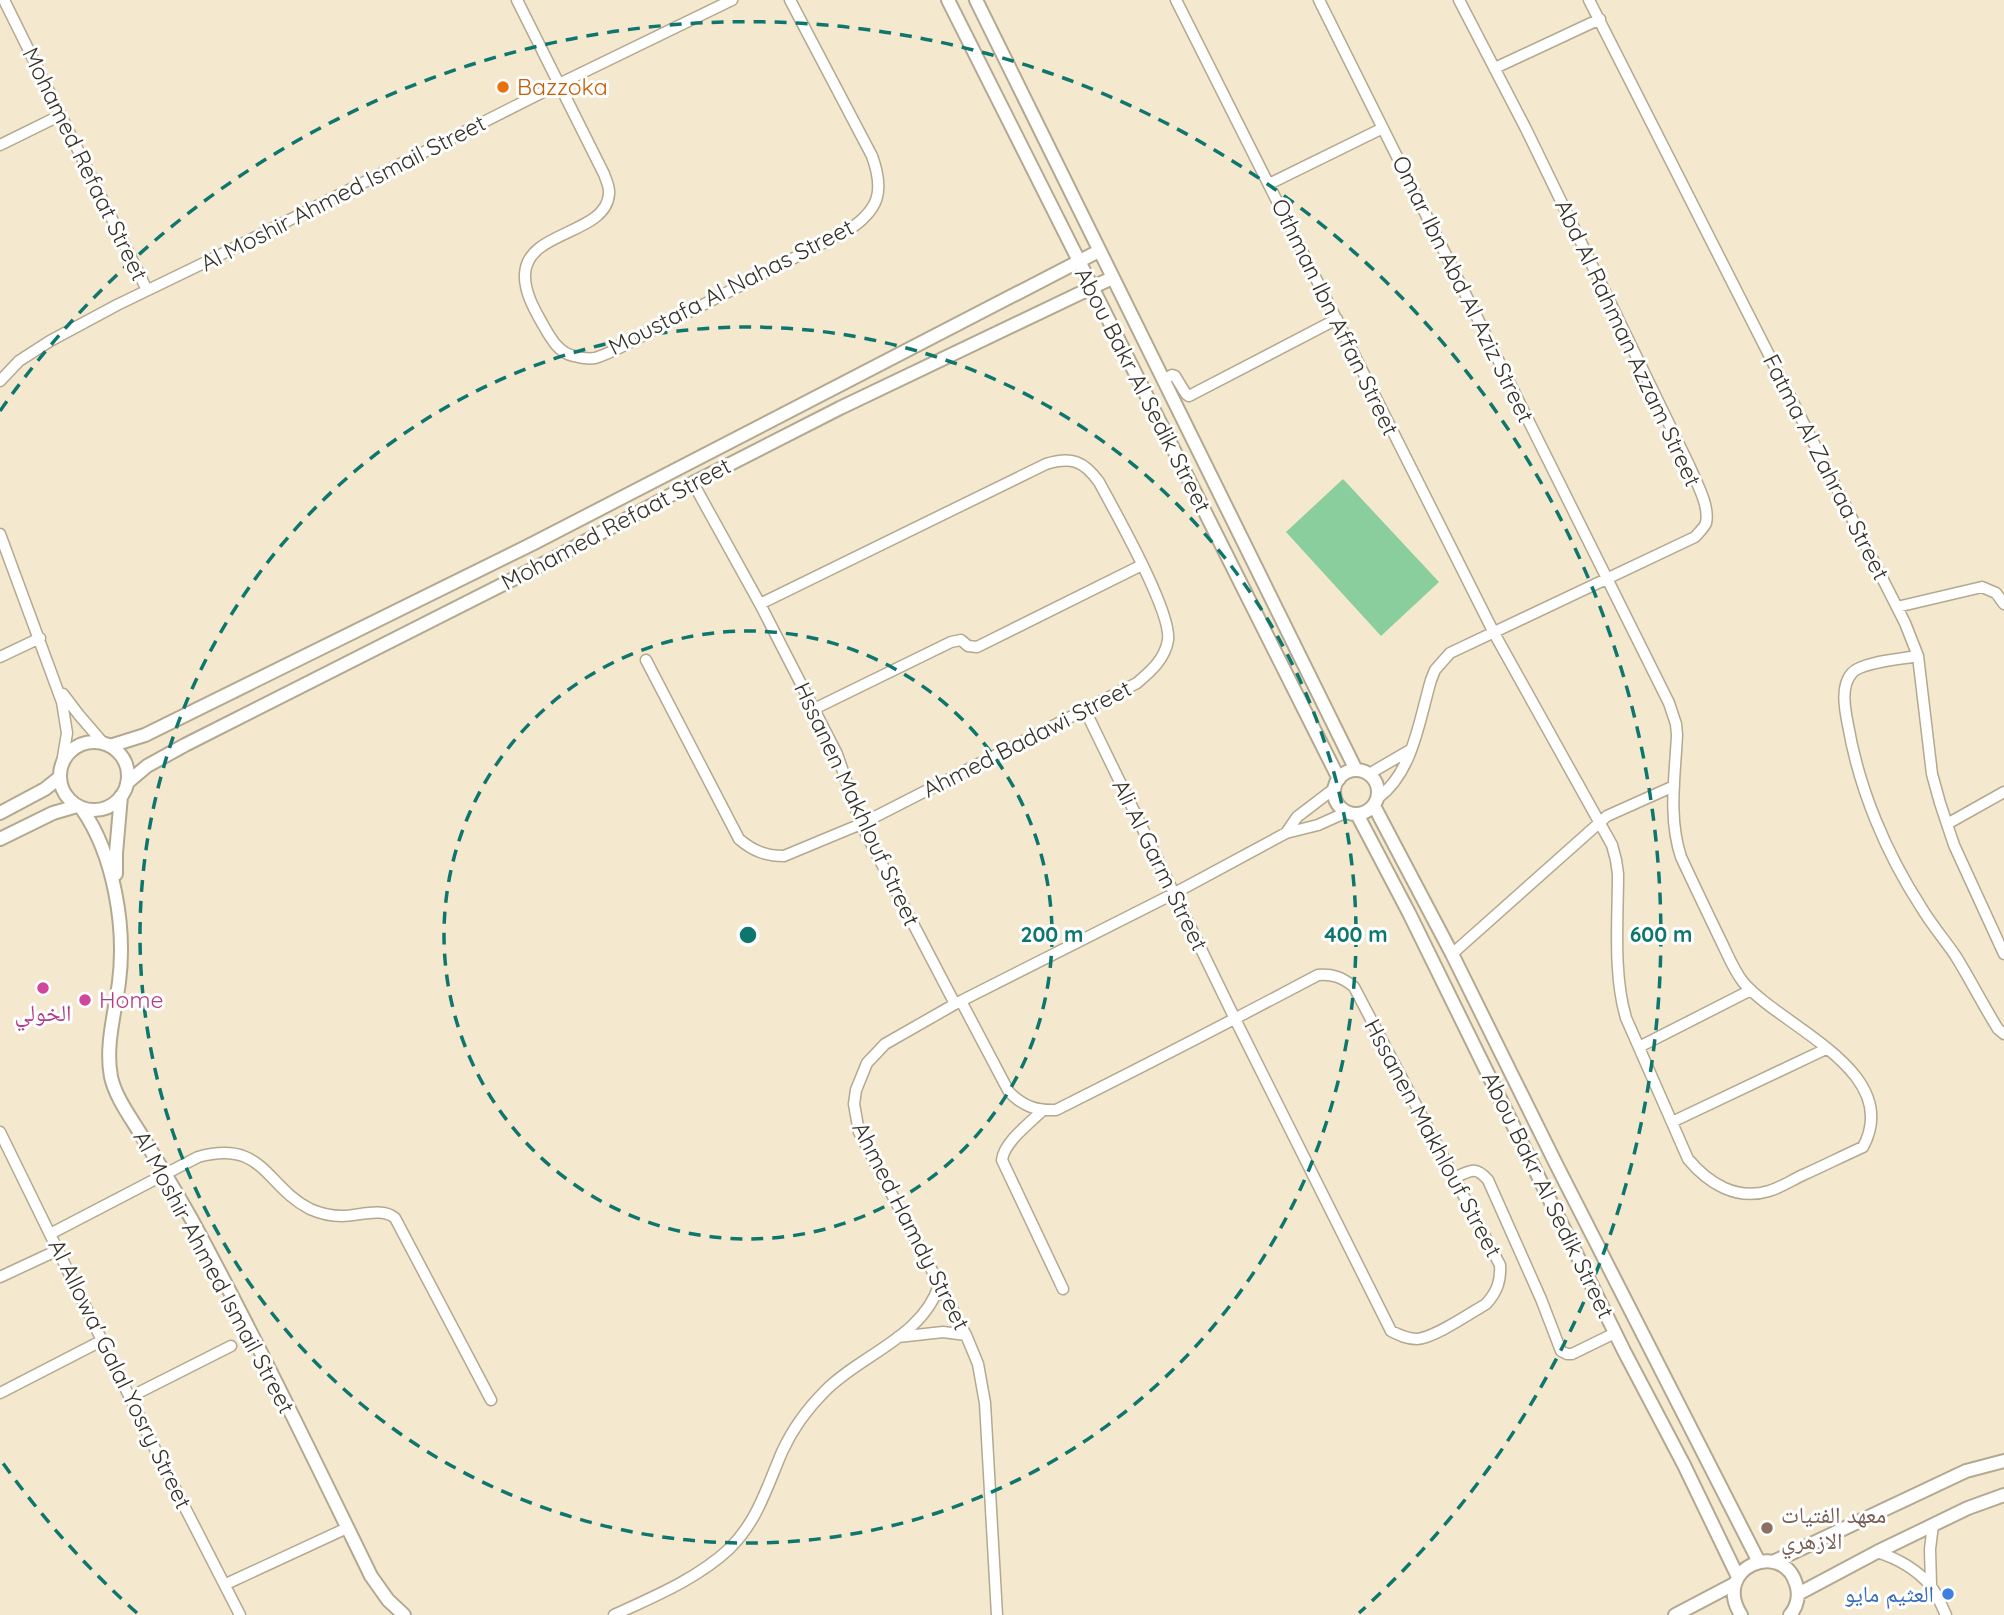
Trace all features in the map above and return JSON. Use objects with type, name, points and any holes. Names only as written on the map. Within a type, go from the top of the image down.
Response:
[{"type":"street","points":[[517,0],[559,84]]},
{"type":"street","name":"Al Moshir Ahmed Ismail Street","points":[[0,381],[19,361],[50,341],[147,290],[732,0]]},
{"type":"street","name":"Moustafa Al Nahas Street","points":[[559,84],[604,174],[609,194],[607,203],[592,219],[540,247],[534,253],[526,266],[525,284],[532,303],[555,345],[566,355],[593,358],[847,231],[858,223],[878,198],[880,186],[872,156],[790,0]]},
{"type":"street","name":"Abou Bakr Al Sedik Street","points":[[948,0],[1091,288],[1215,529],[1337,783]]},
{"type":"street","name":"Abou Bakr Al Sedik Street","points":[[976,0],[1112,278],[1362,772]]},
{"type":"street","name":"Othman Ibn Affan Street","points":[[1177,0],[1494,633],[1612,845],[1616,860],[1620,998],[1626,1018],[1688,1158],[1700,1173],[1715,1184],[1732,1191],[1751,1194],[1769,1191],[1863,1147],[1871,1128],[1867,1095],[1862,1084],[1847,1066],[1826,1049]]},
{"type":"street","name":"Omar Ibn Abd Al Aziz Street","points":[[1319,0],[1673,713],[1677,735],[1673,828],[1681,858],[1737,974],[1751,990],[1826,1049]]},
{"type":"street","name":"Abd Al Rahman Azzam Street","points":[[1376,802],[1400,776],[1411,750],[1435,670],[1450,653],[1695,537],[1706,521],[1705,506],[1690,467],[1495,68],[1459,0]]},
{"type":"street","name":"Fatma Al Zahraa Street","points":[[1589,0],[1897,607],[1918,656],[1932,774],[1947,824],[2004,954]]},
{"type":"street","name":"Mohamed Refaat Street","points":[[4,1],[147,290]]},
{"type":"street","points":[[1495,68],[1600,19]]},
{"type":"street","points":[[0,145],[61,115]]},
{"type":"street","points":[[1269,184],[1382,128]]},
{"type":"street","name":"Mohamed Refaat Street","points":[[107,745],[145,735],[518,551],[1099,251]]},
{"type":"street","name":"Mohamed Refaat Street","points":[[127,783],[147,766],[185,745],[547,562],[693,483],[841,408],[1112,278]]},
{"type":"street","points":[[1163,380],[1175,376],[1189,396],[1337,319]]},
{"type":"street","name":"Ahmed Badawi Street","points":[[646,660],[739,839],[760,853],[785,856],[861,824],[1138,683],[1152,671],[1165,651],[1168,639],[1168,626],[1142,565],[1099,482],[1082,464],[1070,460],[1058,460],[1033,470],[760,604]]},
{"type":"street","name":"Hssanen Makhlouf Street","points":[[693,483],[760,604],[837,754],[861,824],[1009,1092],[1030,1108],[1056,1110],[1318,975],[1343,979],[1354,987],[1500,1265],[1498,1286],[1486,1304],[1427,1337],[1402,1337],[1391,1331],[1235,1019]]},
{"type":"street","points":[[0,534],[62,702],[67,733],[60,784],[66,797],[80,807],[90,810],[104,809],[121,796],[127,783],[127,769],[116,751],[79,715],[56,682]]},
{"type":"street","points":[[534,543],[537,555],[547,562]]},
{"type":"street","points":[[518,551],[529,571]]},
{"type":"street","points":[[814,709],[951,642],[961,640],[968,646],[977,647],[1142,565]]},
{"type":"street","points":[[1897,607],[1982,587],[1996,593],[2004,604]]},
{"type":"street","points":[[0,657],[40,638]]},
{"type":"street","points":[[1918,656],[1862,667],[1852,672],[1846,682],[1845,695],[1853,757],[1895,862],[1921,907],[1955,955],[1998,1029],[2004,1034]]},
{"type":"street","name":"Ali Al Garm Street","points":[[1085,710],[1235,1019]]},
{"type":"street","points":[[62,763],[71,751],[83,744],[107,745]]},
{"type":"street","points":[[1362,772],[1377,785],[1376,802],[1366,812],[1352,813],[1340,807],[1336,800],[1337,783],[1346,773],[1362,772],[1411,750]]},
{"type":"street","points":[[0,813],[45,789],[60,776]]},
{"type":"street","name":"Ahmed Hamdy Street","points":[[1286,833],[1297,817],[1337,783]]},
{"type":"street","points":[[1452,954],[1600,822],[1617,811],[1674,786]]},
{"type":"street","points":[[1947,824],[2004,792]]},
{"type":"street","name":"Al Moshir Ahmed Ismail Street","points":[[121,796],[116,853],[120,964],[110,1052],[112,1079],[118,1097],[166,1175],[220,1272],[371,1576],[388,1600],[404,1615]]},
{"type":"street","name":"Abou Bakr Al Sedik Street","points":[[1376,802],[1550,1152],[1759,1562]]},
{"type":"street","points":[[0,839],[44,817],[80,807]]},
{"type":"street","name":"Al Moshir Ahmed Ismail Street","points":[[80,807],[97,832],[107,858],[117,905]]},
{"type":"street","name":"Abou Bakr Al Sedik Street","points":[[1352,813],[1409,913],[1615,1333],[1684,1465],[1736,1580],[1733,1595],[1735,1606],[1741,1615]]},
{"type":"street","name":"Ahmed Hamdy Street","points":[[997,1615],[985,1403],[978,1364],[966,1335],[859,1132],[854,1104],[860,1076],[876,1052],[885,1044],[958,1003],[1174,894],[1286,833],[1352,813]]},
{"type":"street","points":[[1639,1047],[1751,990]]},
{"type":"street","points":[[1672,1122],[1826,1049]]},
{"type":"street","points":[[1043,1111],[1009,1144],[1002,1160],[1063,1289]]},
{"type":"street","name":"Al Allowa' Galal Yosry Street","points":[[0,1132],[240,1615]]},
{"type":"street","points":[[50,1234],[198,1157],[213,1153],[245,1157],[259,1164],[298,1202],[311,1209],[341,1216],[391,1214],[491,1400]]},
{"type":"street","points":[[1454,1178],[1475,1170],[1488,1180],[1561,1350],[1572,1354],[1615,1333]]},
{"type":"street","points":[[0,1277],[58,1250]]},
{"type":"street","points":[[614,1615],[690,1577],[730,1548],[760,1508],[783,1452],[808,1410],[843,1375],[898,1337],[928,1310],[939,1285]]},
{"type":"street","points":[[898,1337],[943,1332],[966,1335]]},
{"type":"street","points":[[0,1393],[103,1340]]},
{"type":"street","points":[[130,1397],[231,1346]]},
{"type":"street","points":[[1675,1615],[1736,1580],[1750,1564],[1773,1562],[1966,1471],[2004,1461]]},
{"type":"street","points":[[1798,1594],[1968,1508],[2004,1495]]},
{"type":"street","points":[[1931,1586],[1930,1549],[1933,1525]]},
{"type":"street","points":[[226,1584],[347,1528]]},
{"type":"street","points":[[1877,1552],[1892,1556],[1931,1586],[1947,1615]]},
{"type":"street","points":[[1773,1562],[1787,1569],[1793,1577],[1798,1594],[1792,1614]]},
{"type":"green space","points":[[1343,479],[1439,582],[1381,636],[1286,532]]},
{"type":"place","name":"Bazzoka","points":[[503,87]]},
{"type":"place","name":"الخولي","points":[[43,988]]},
{"type":"place","name":"Home","points":[[85,1000]]},
{"type":"place","name":"معهد الفتيات الازهري","points":[[1767,1528]]},
{"type":"place","name":"العثيم مايو","points":[[1948,1594]]}]
